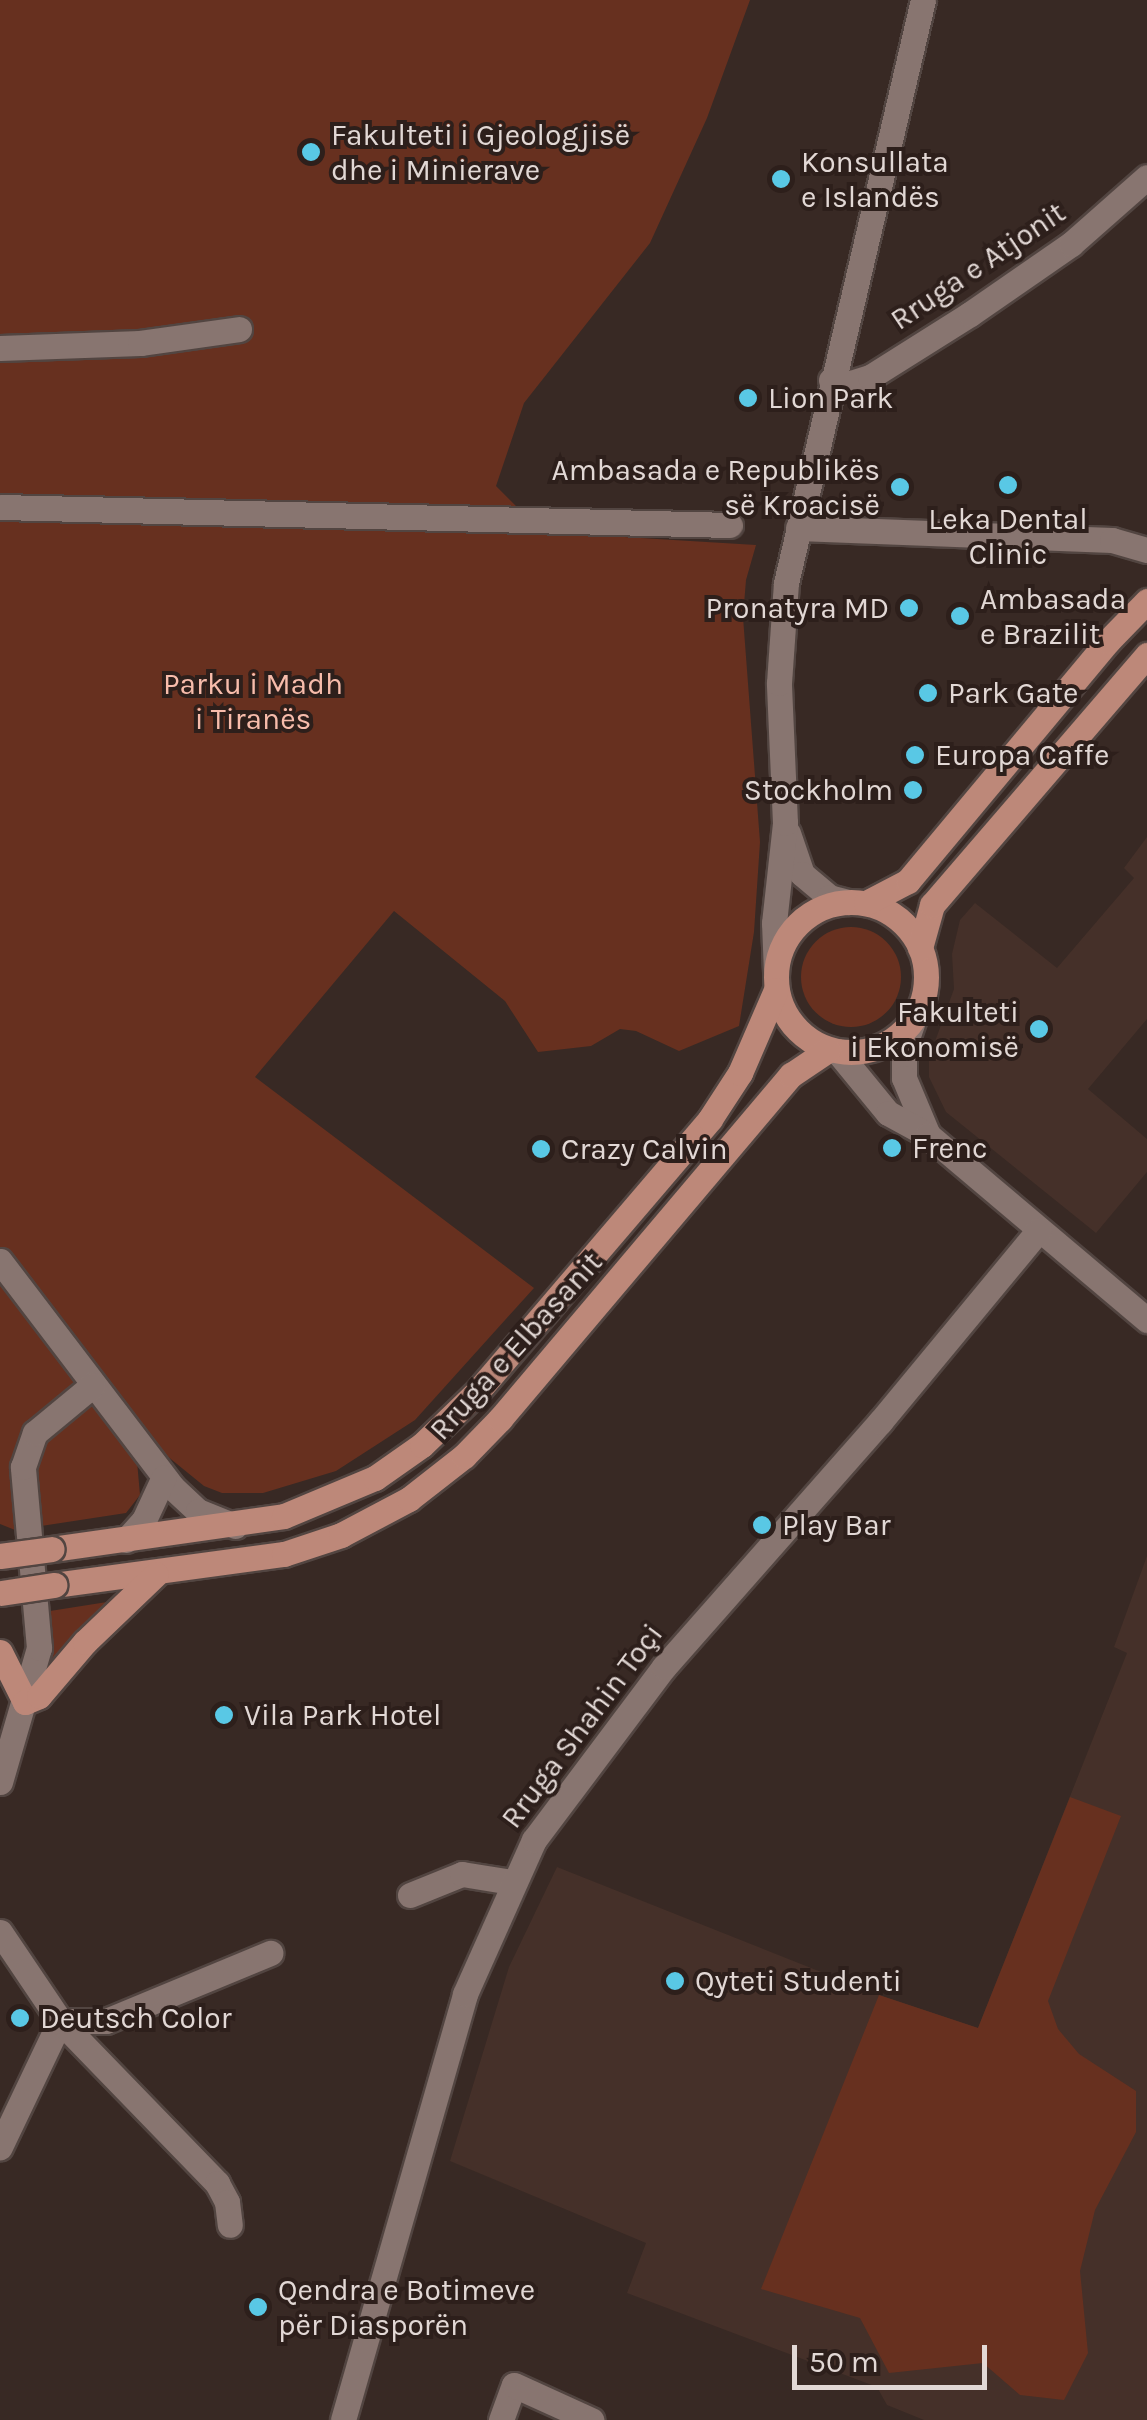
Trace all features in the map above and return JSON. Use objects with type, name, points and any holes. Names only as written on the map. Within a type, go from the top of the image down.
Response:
[{"type":"main road","points":[[1147,602],[1108,641],[908,881],[857,903],[830,905],[799,923],[779,954],[776,981],[789,1020],[813,1043],[833,1050],[875,1049],[890,1042],[914,1018],[926,984],[920,948],[932,905],[1147,655]]},
{"type":"main road","points":[[857,903],[898,919],[920,948]]},
{"type":"main road","name":"Rruga e Elbasanit","points":[[0,1556],[235,1526],[284,1516],[342,1494],[398,1464],[446,1424],[710,1119],[740,1073],[776,981]]},
{"type":"main road","name":"Rruga e Elbasanit","points":[[1,1593],[156,1574],[310,1547],[389,1512],[434,1480],[500,1419],[792,1075],[833,1050]]},
{"type":"main road","points":[[0,1652],[25,1702],[39,1696],[85,1642],[156,1574]]},
{"type":"street","points":[[776,981],[774,923],[785,823],[780,628],[831,380],[923,0]]},
{"type":"street","name":"Rruga e Atjonit","points":[[831,380],[851,383],[870,377],[946,330],[1062,250],[1147,176]]},
{"type":"street","points":[[0,348],[140,344],[239,330]]},
{"type":"street","points":[[0,507],[730,525]]},
{"type":"street","points":[[798,528],[1112,540],[1147,550]]},
{"type":"street","points":[[785,823],[802,874],[829,896],[857,903]]},
{"type":"street","points":[[914,1018],[904,1047],[904,1078],[928,1135]]},
{"type":"street","points":[[833,1050],[888,1112],[928,1135],[1147,1320]]},
{"type":"street","name":"Rruga Shahin Toçi","points":[[343,2420],[433,2092],[465,1994],[512,1882],[548,1816],[664,1667],[891,1409],[1038,1230]]},
{"type":"street","points":[[0,1261],[164,1476],[198,1510],[235,1526]]},
{"type":"street","points":[[0,1782],[39,1648],[23,1467],[35,1432],[93,1385]]},
{"type":"street","points":[[126,1540],[144,1520],[164,1476]]},
{"type":"street","points":[[410,1895],[462,1874],[512,1882]]},
{"type":"street","points":[[0,1932],[60,2021],[217,2183],[228,2202],[230,2225]]},
{"type":"street","points":[[60,2021],[116,2018],[238,1962],[270,1953]]},
{"type":"street","points":[[0,2146],[60,2021]]},
{"type":"street","points":[[500,2420],[514,2385],[591,2420]]},
{"type":"shaded area","name":"Fakulteti i Ekonomisë","points":[[1147,837],[1147,1019],[1088,1089],[1147,1139],[1147,1172],[1096,1233],[946,1112],[929,1077],[929,1058],[954,989],[952,954],[960,920],[975,903],[1057,968],[1134,878],[1124,868]]},
{"type":"shaded area","name":"Qyteti Studenti","points":[[1147,1556],[1147,2420],[924,2420],[887,2405],[877,2387],[627,2293],[646,2243],[450,2161],[509,1967],[557,1867],[879,1995],[978,2028],[1127,1653],[1114,1647]]},
{"type":"green space","name":"Parku i Madh i Tiranës","points":[[0,0],[750,0],[707,118],[650,243],[524,403],[496,486],[542,532],[756,545],[746,580],[743,617],[760,842],[754,932],[739,1026],[679,1051],[636,1031],[620,1029],[591,1046],[538,1052],[505,1001],[394,911],[255,1077],[534,1288],[415,1420],[336,1471],[263,1493],[222,1493],[204,1486],[156,1447],[137,1461],[140,1495],[126,1513],[15,1530],[0,1524]]},
{"type":"green space","points":[[851,927],[870,930],[887,941],[898,958],[898,996],[887,1013],[870,1024],[851,1027],[832,1024],[815,1013],[804,996],[801,977],[804,958],[815,941],[832,930]]},
{"type":"green space","points":[[107,1602],[78,1629],[44,1676],[51,1641],[50,1611]]},
{"type":"green space","points":[[1070,1797],[1121,1816],[1048,2001],[1058,2029],[1079,2054],[1136,2091],[1136,2132],[1095,2210],[1080,2271],[1088,2353],[1064,2400],[1020,2395],[983,2363],[889,2373],[860,2318],[761,2289],[879,1995],[978,2028]]},
{"type":"place","name":"Fakulteti i Gjeologjisë dhe i Minierave","points":[[311,152]]},
{"type":"place","name":"Konsullata e Islandës","points":[[781,179]]},
{"type":"place","name":"Lion Park","points":[[748,398]]},
{"type":"place","name":"Leka Dental Clinic","points":[[1008,485]]},
{"type":"place","name":"Ambasada e Republikës së Kroacisë","points":[[900,487]]},
{"type":"place","name":"Pronatyra MD","points":[[909,608]]},
{"type":"place","name":"Ambasada e Brazilit","points":[[960,616]]},
{"type":"place","name":"Park Gate","points":[[928,693]]},
{"type":"place","name":"Europa Caffe","points":[[915,755]]},
{"type":"place","name":"Stockholm","points":[[913,790]]},
{"type":"place","name":"Fakulteti i Ekonomisë","points":[[1039,1029]]},
{"type":"place","name":"Frenc","points":[[892,1148]]},
{"type":"place","name":"Crazy Calvin","points":[[541,1149]]},
{"type":"place","name":"Play Bar","points":[[762,1525]]},
{"type":"place","name":"Vila Park Hotel","points":[[224,1715]]},
{"type":"place","name":"Qyteti Studenti","points":[[675,1981]]},
{"type":"place","name":"Deutsch Color","points":[[20,2018]]},
{"type":"place","name":"Qendra e Botimeve për Diasporën","points":[[258,2307]]}]
